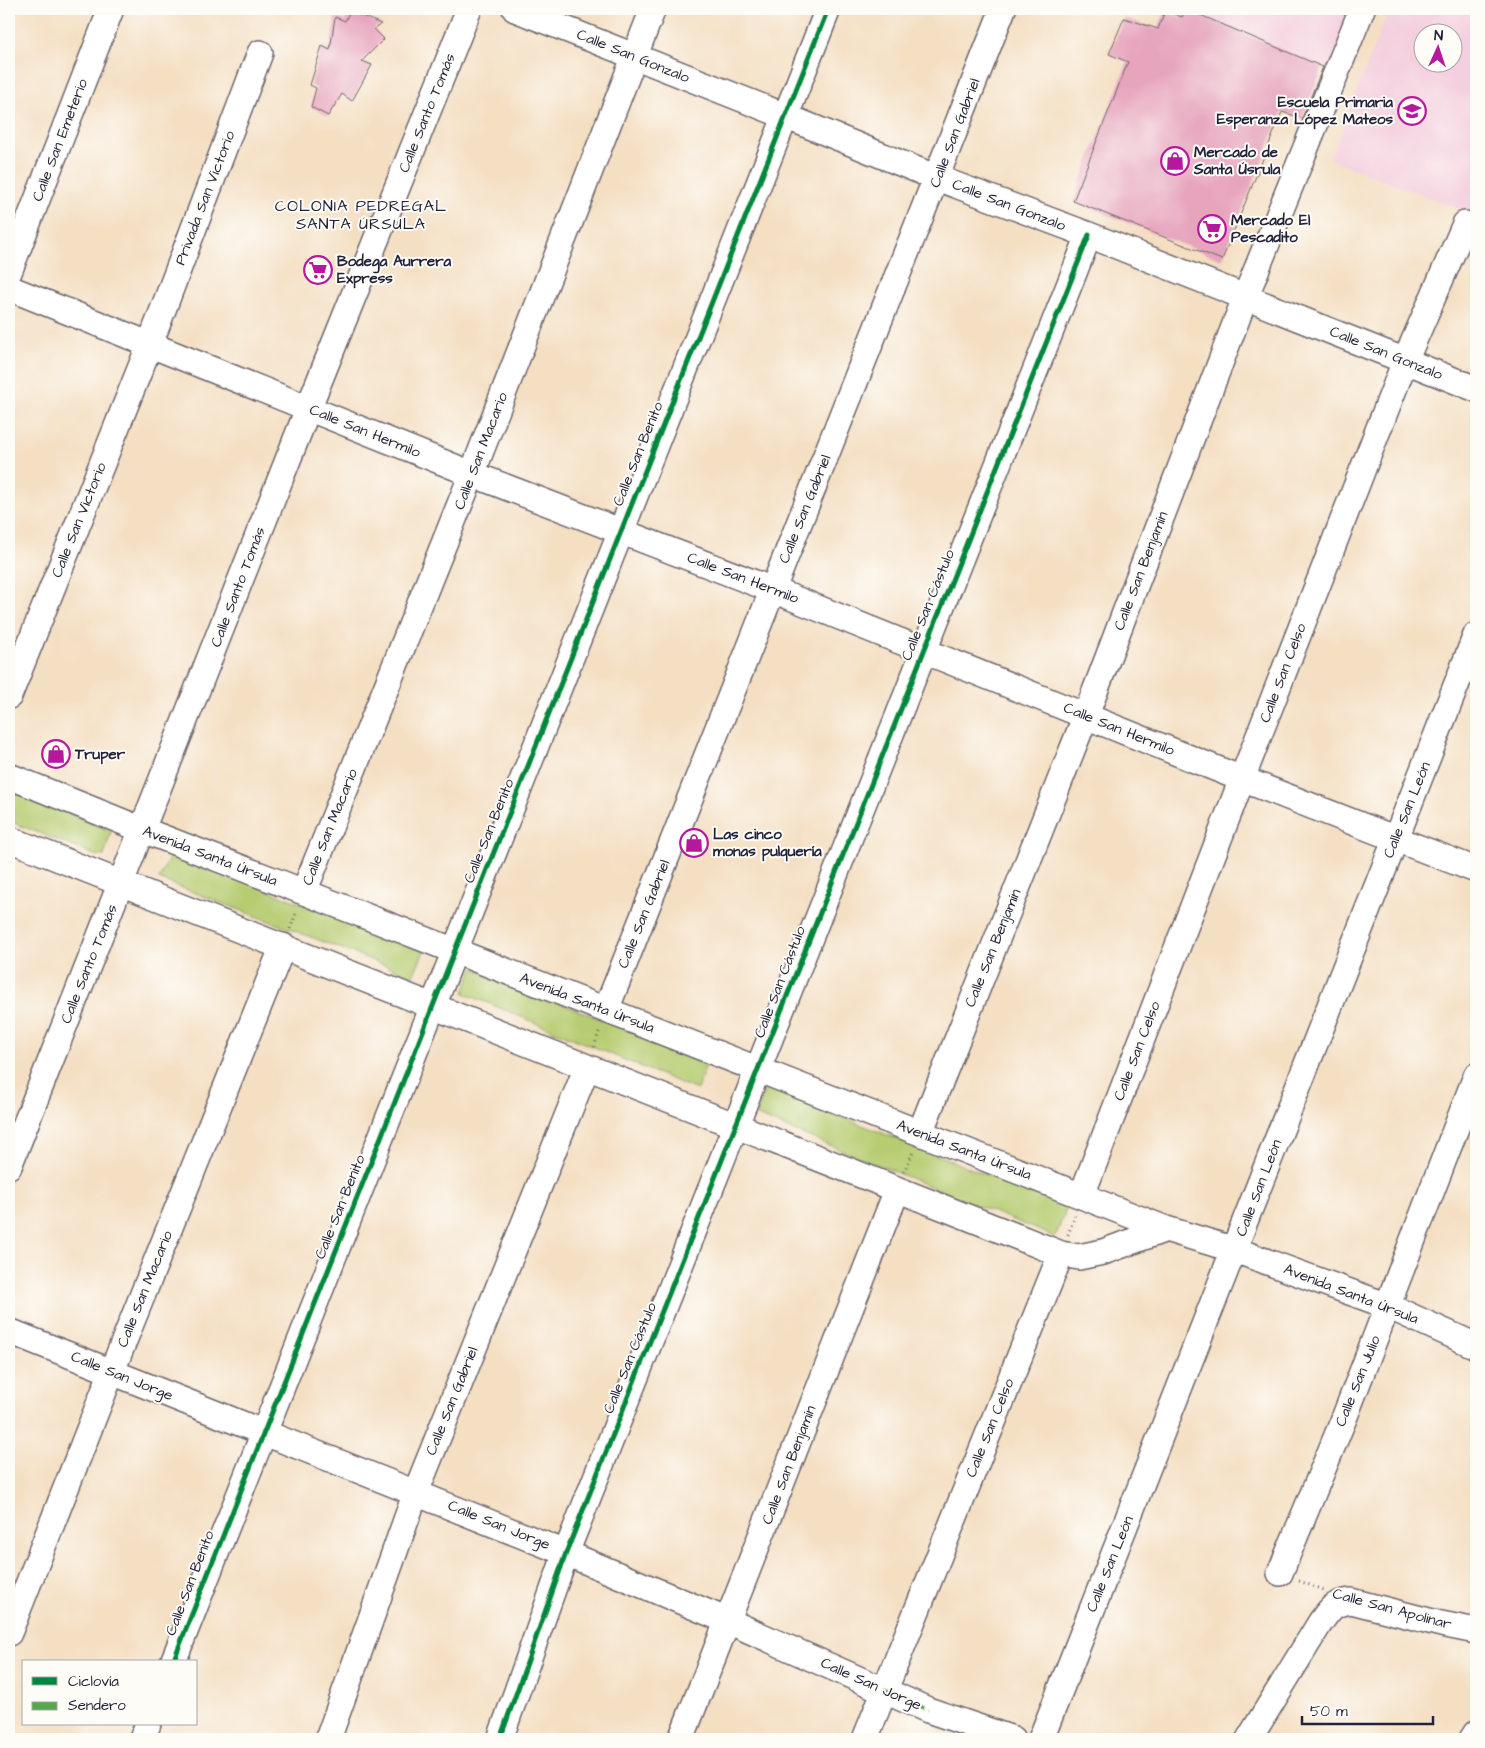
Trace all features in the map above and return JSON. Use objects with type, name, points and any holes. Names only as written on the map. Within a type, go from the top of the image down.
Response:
[{"type":"street","name":"Calle San Emeterio","points":[[9,272],[111,9]]},
{"type":"street","name":"Calle Santo Tomás","points":[[9,1166],[308,409],[469,9]]},
{"type":"street","name":"Calle San Gonzalo","points":[[515,9],[937,178],[1089,235],[1476,389]]},
{"type":"street","name":"Calle San Macario","points":[[304,892],[472,474],[652,9]]},
{"type":"street","name":"Calle San Benito","points":[[173,1660],[434,1006],[828,9]]},
{"type":"street","name":"Calle San Gabriel","points":[[606,1010],[1004,9]]},
{"type":"street","name":"Calle San Benjamín","points":[[920,1133],[1086,715],[1245,298],[1362,9]]},
{"type":"street","name":"Privada San Victorio","points":[[150,344],[260,53]]},
{"type":"street","name":"Calle San Celso","points":[[1082,1195],[1242,779],[1406,361],[1465,224]]},
{"type":"street","name":"Calle San Cástulo","points":[[500,1739],[566,1553],[1089,235]]},
{"type":"street","name":"Calle San Hermilo","points":[[9,288],[308,409],[924,649],[1242,779],[1476,870]]},
{"type":"street","name":"Calle San Victorio","points":[[9,696],[150,344]]},
{"type":"street","name":"Calle San León","points":[[1041,1739],[1476,636]]},
{"type":"street","name":"Avenida Santa Úrsula","points":[[9,776],[758,1071],[1166,1229],[1235,1250],[1388,1306],[1476,1346]]},
{"type":"street","points":[[9,839],[1061,1254],[1079,1256],[1103,1252],[1166,1229]]},
{"type":"street","name":"Calle San Macario","points":[[9,1633],[283,946]]},
{"type":"street","name":"Calle San Gabriel","points":[[328,1739],[416,1492],[587,1067]]},
{"type":"street","name":"Calle San Julio","points":[[1280,1573],[1388,1306],[1476,1076]]},
{"type":"street","name":"Calle San Benjamín","points":[[681,1739],[897,1190]]},
{"type":"street","name":"Calle San Celso","points":[[865,1739],[1061,1254]]},
{"type":"street","name":"Calle San Jorge","points":[[9,1331],[566,1553],[728,1621],[928,1710],[1012,1739]]},
{"type":"street","points":[[1249,1739],[1331,1608],[1339,1602],[1351,1601]]},
{"type":"street","name":"Calle San Apolinar","points":[[1351,1601],[1476,1631]]},
{"type":"street","points":[[142,1739],[147,1726]]},
{"type":"street","points":[[1472,1739],[1476,1733]]},
{"type":"path","points":[[283,946],[304,892]]},
{"type":"path","points":[[587,1067],[606,1010]]},
{"type":"path","points":[[897,1190],[920,1133]]},
{"type":"path","points":[[1061,1254],[1082,1195]]},
{"type":"shaded area","points":[[1186,9],[1353,9],[1330,70]]},
{"type":"shaded area","name":"Escuela Primaria Esperanza López Mateos","points":[[1389,9],[1476,9],[1476,216],[1330,159]]},
{"type":"green space","points":[[9,790],[111,831],[104,856],[95,855],[9,821]]},
{"type":"green space","points":[[171,853],[424,951],[413,976],[159,879]]},
{"type":"green space","points":[[473,968],[707,1062],[697,1090],[464,993]]},
{"type":"green space","points":[[767,1087],[1067,1207],[1055,1237],[755,1115]]},
{"type":"building","name":"Mercado de Santa Úsrula","points":[[1186,9],[1323,67],[1302,118],[1282,112],[1222,260],[1073,201],[1128,62],[1109,54],[1124,18],[1158,29],[1165,11],[1182,17]]},
{"type":"building","points":[[350,11],[381,24],[374,29],[384,39],[362,61],[372,65],[352,101],[342,94],[328,116],[311,107],[316,88],[310,85],[322,46],[330,50],[335,17],[345,21]]},
{"type":"marked path","points":[[884,1690],[928,1710]]},
{"type":"cycle path","points":[[174,1660],[828,9]]},
{"type":"cycle path","points":[[500,1739],[566,1553],[1089,235]]},
{"type":"place","name":"Escuela Primaria Esperanza López Mateos","points":[[1412,111]]},
{"type":"place","name":"Mercado de Santa Úsrula","points":[[1175,161]]},
{"type":"place","name":"Mercado El Pescadito","points":[[1212,229]]},
{"type":"place","name":"Bodega Aurrera Express","points":[[318,270]]},
{"type":"place","name":"Truper","points":[[56,754]]},
{"type":"place","name":"Las cinco monas pulquería","points":[[694,843]]},
{"type":"district","name":"COLONIA PEDREGAL SANTA ÚRSULA","points":[[361,215]]}]
